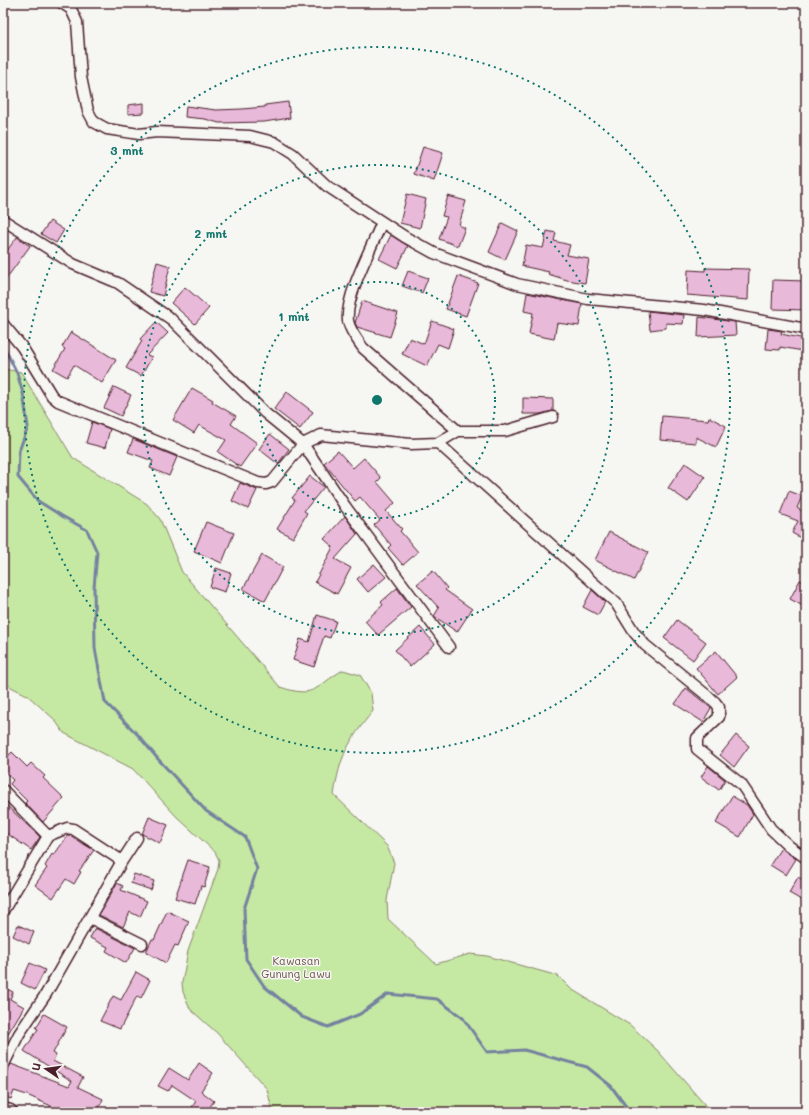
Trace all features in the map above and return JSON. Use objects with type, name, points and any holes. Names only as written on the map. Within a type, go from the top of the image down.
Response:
[{"type":"main road","points":[[3,1110],[10,1112]]},
{"type":"street","points":[[62,3],[71,9],[77,22],[81,77],[88,111],[94,122],[107,129],[139,134],[157,132],[250,136],[274,142],[293,154],[327,186],[382,222],[434,253],[517,284],[588,299],[704,310],[806,330]]},
{"type":"street","points":[[3,220],[74,264],[118,283],[171,319],[265,413],[303,444],[345,506],[449,647]]},
{"type":"street","points":[[382,222],[353,292],[348,308],[348,322],[363,348],[458,430]]},
{"type":"street","points":[[3,324],[22,347],[52,396],[58,402],[258,483],[266,484],[272,482],[303,444],[321,435],[411,444],[438,443],[458,430],[505,431],[553,416]]},
{"type":"street","points":[[438,443],[616,603],[634,632],[645,645],[715,702],[719,707],[719,717],[697,738],[697,749],[741,784],[772,830],[789,846],[806,858]]},
{"type":"street","points":[[3,790],[48,836]]},
{"type":"street","points":[[3,911],[48,836],[67,828],[73,829],[122,861]]},
{"type":"street","points":[[3,1066],[19,1034],[46,994],[122,861],[138,838]]},
{"type":"street","points":[[90,918],[142,944]]},
{"type":"green space","name":"Kawasan Gunung Lawu","points":[[3,369],[21,372],[73,458],[147,504],[160,519],[182,572],[280,687],[301,692],[308,691],[320,686],[343,670],[360,675],[371,693],[373,711],[357,732],[346,750],[339,769],[334,795],[387,846],[394,863],[387,900],[388,919],[436,964],[470,954],[487,956],[558,976],[571,989],[630,1025],[657,1050],[705,1105],[709,1112],[277,1112],[271,1105],[267,1089],[217,1033],[190,1009],[183,992],[182,983],[188,951],[218,869],[219,860],[215,852],[177,817],[133,769],[64,733],[54,719],[27,695],[11,687],[3,680]]},
{"type":"building","points":[[288,102],[290,118],[264,122],[219,123],[205,119],[185,117],[186,106],[216,110],[242,109],[265,107],[265,105]]},
{"type":"building","points":[[144,103],[144,113],[128,114],[128,105]]},
{"type":"building","points":[[423,147],[443,153],[434,181],[414,174]]},
{"type":"building","points":[[407,194],[426,199],[420,228],[400,223]]},
{"type":"building","points":[[448,196],[466,201],[459,225],[465,228],[458,246],[439,239],[447,217],[442,216]]},
{"type":"building","points":[[50,221],[64,230],[56,243],[41,234]]},
{"type":"building","points":[[502,223],[518,231],[505,260],[489,252]]},
{"type":"building","points":[[547,231],[556,233],[554,241],[570,245],[567,255],[589,259],[585,283],[567,280],[548,274],[549,272],[522,266],[526,245],[543,248]]},
{"type":"building","points":[[391,235],[408,246],[397,268],[379,259]]},
{"type":"building","points":[[17,237],[30,246],[3,283],[3,256]]},
{"type":"building","points":[[157,262],[170,266],[163,296],[149,292]]},
{"type":"building","points":[[705,268],[749,269],[748,300],[687,295],[688,270],[705,271]]},
{"type":"building","points":[[408,271],[428,278],[422,293],[402,286]]},
{"type":"building","points":[[458,276],[478,283],[466,316],[446,309]]},
{"type":"building","points":[[773,280],[806,281],[806,310],[772,309]]},
{"type":"building","points":[[185,287],[209,308],[195,324],[171,303]]},
{"type":"building","points":[[527,293],[582,304],[579,326],[557,323],[554,339],[529,334],[533,313],[524,311]]},
{"type":"building","points":[[362,301],[398,313],[390,337],[357,327],[355,323]]},
{"type":"building","points":[[648,311],[684,315],[683,324],[666,323],[666,328],[650,330]]},
{"type":"building","points":[[699,317],[735,322],[736,335],[698,337]]},
{"type":"building","points":[[432,321],[454,329],[448,348],[438,344],[427,366],[402,354],[410,338],[424,344]]},
{"type":"building","points":[[156,322],[168,333],[147,355],[152,357],[141,376],[126,368],[142,341],[140,339]]},
{"type":"building","points":[[768,329],[782,331],[781,334],[805,339],[803,351],[780,347],[780,350],[766,349]]},
{"type":"building","points":[[71,332],[116,360],[102,383],[74,365],[67,377],[53,369],[65,349],[62,347]]},
{"type":"building","points":[[114,387],[131,395],[121,416],[104,408]]},
{"type":"building","points":[[192,388],[236,416],[231,424],[257,443],[240,467],[218,452],[226,440],[199,425],[194,433],[173,420]]},
{"type":"building","points":[[287,392],[313,412],[300,429],[274,409]]},
{"type":"building","points":[[523,398],[553,399],[553,411],[540,414],[523,414]]},
{"type":"building","points":[[662,416],[708,420],[709,417],[726,426],[716,447],[696,437],[696,443],[660,440]]},
{"type":"building","points":[[92,422],[110,429],[105,448],[86,443]]},
{"type":"building","points":[[270,434],[289,449],[278,464],[259,449]]},
{"type":"building","points":[[133,439],[177,457],[169,476],[150,468],[153,461],[128,452]]},
{"type":"building","points":[[338,451],[353,468],[364,458],[381,478],[377,482],[395,503],[386,511],[402,529],[400,531],[418,552],[403,565],[388,548],[391,545],[374,525],[380,520],[360,497],[355,501],[324,463]]},
{"type":"building","points":[[685,463],[705,477],[688,502],[668,488]]},
{"type":"building","points":[[310,476],[324,487],[304,511],[307,513],[293,538],[277,529],[295,500],[292,498]]},
{"type":"building","points":[[240,483],[257,490],[248,509],[232,501]]},
{"type":"building","points":[[789,491],[802,496],[797,508],[803,512],[806,506],[806,541],[792,533],[798,521],[780,514]]},
{"type":"building","points":[[345,516],[357,534],[335,559],[351,568],[337,594],[315,582],[333,547],[324,539]]},
{"type":"building","points":[[206,522],[234,533],[222,563],[194,551]]},
{"type":"building","points":[[609,532],[648,552],[634,580],[595,560]]},
{"type":"building","points":[[262,555],[283,567],[265,601],[243,589]]},
{"type":"building","points":[[374,564],[386,577],[368,592],[357,579]]},
{"type":"building","points":[[216,568],[231,573],[225,592],[210,587]]},
{"type":"building","points":[[433,571],[447,588],[445,590],[472,609],[457,632],[434,616],[439,608],[417,584]]},
{"type":"building","points":[[800,580],[806,583],[806,601],[803,606],[790,599]]},
{"type":"building","points":[[397,588],[411,607],[378,635],[365,621],[383,605],[381,602]]},
{"type":"building","points":[[592,590],[605,602],[598,615],[583,607]]},
{"type":"building","points":[[317,615],[336,621],[330,638],[324,636],[314,667],[293,660],[300,639],[309,642]]},
{"type":"building","points":[[677,620],[706,642],[693,660],[664,638]]},
{"type":"building","points":[[420,627],[435,644],[410,667],[395,650]]},
{"type":"building","points":[[716,651],[737,677],[718,694],[696,668]]},
{"type":"building","points":[[686,688],[711,708],[703,722],[675,704]]},
{"type":"building","points":[[736,735],[749,746],[734,767],[720,755]]},
{"type":"building","points":[[12,752],[27,767],[31,763],[45,776],[43,778],[64,798],[43,822],[25,803],[27,801],[10,784],[13,780],[3,770],[3,761]]},
{"type":"building","points":[[708,766],[725,780],[719,790],[701,777]]},
{"type":"building","points":[[732,796],[747,805],[753,814],[740,837],[716,823]]},
{"type":"building","points":[[3,802],[40,837],[31,850],[3,831]]},
{"type":"building","points":[[149,817],[168,825],[160,843],[142,834]]},
{"type":"building","points":[[68,835],[94,850],[79,871],[81,872],[74,884],[66,879],[53,898],[35,885],[47,868],[45,866],[52,854],[54,855]]},
{"type":"building","points":[[781,848],[796,859],[786,875],[770,865]]},
{"type":"building","points":[[188,860],[210,867],[204,887],[201,886],[195,904],[175,898]]},
{"type":"building","points":[[134,874],[154,881],[151,890],[131,883]]},
{"type":"building","points":[[798,877],[806,882],[806,895],[803,901],[789,893]]},
{"type":"building","points":[[117,883],[123,886],[121,890],[147,901],[140,917],[130,912],[123,927],[99,915]]},
{"type":"building","points":[[167,911],[189,921],[178,946],[175,945],[166,963],[146,952],[152,939],[154,940]]},
{"type":"building","points":[[18,925],[34,932],[29,944],[13,936]]},
{"type":"building","points":[[95,928],[135,948],[126,963],[106,951],[108,947],[90,938]]},
{"type":"building","points":[[30,963],[45,970],[35,990],[21,983]]},
{"type":"building","points":[[136,972],[150,980],[141,998],[137,996],[120,1029],[100,1021],[113,996],[121,1000]]},
{"type":"building","points":[[3,987],[13,992],[10,999],[24,1007],[3,1042]]},
{"type":"building","points":[[44,1014],[67,1027],[53,1053],[56,1055],[53,1061],[83,1077],[78,1087],[103,1099],[97,1112],[54,1112],[49,1110],[51,1106],[27,1095],[14,1091],[11,1099],[3,1096],[3,1072],[7,1071],[11,1064],[69,1086],[72,1081],[24,1051],[38,1029],[36,1028]]},
{"type":"building","points":[[199,1063],[213,1073],[201,1091],[214,1101],[206,1112],[189,1112],[196,1101],[172,1085],[168,1091],[158,1086],[169,1068],[188,1080]]},
{"type":"waterway","points":[[3,345],[17,373],[23,393],[28,427],[19,451],[18,477],[38,501],[87,530],[97,552],[94,588],[95,648],[105,702],[138,735],[206,811],[245,837],[257,869],[244,909],[246,959],[264,986],[302,1017],[328,1027],[360,1014],[388,994],[437,999],[463,1018],[487,1052],[524,1050],[587,1067],[611,1086],[630,1112]]}]
